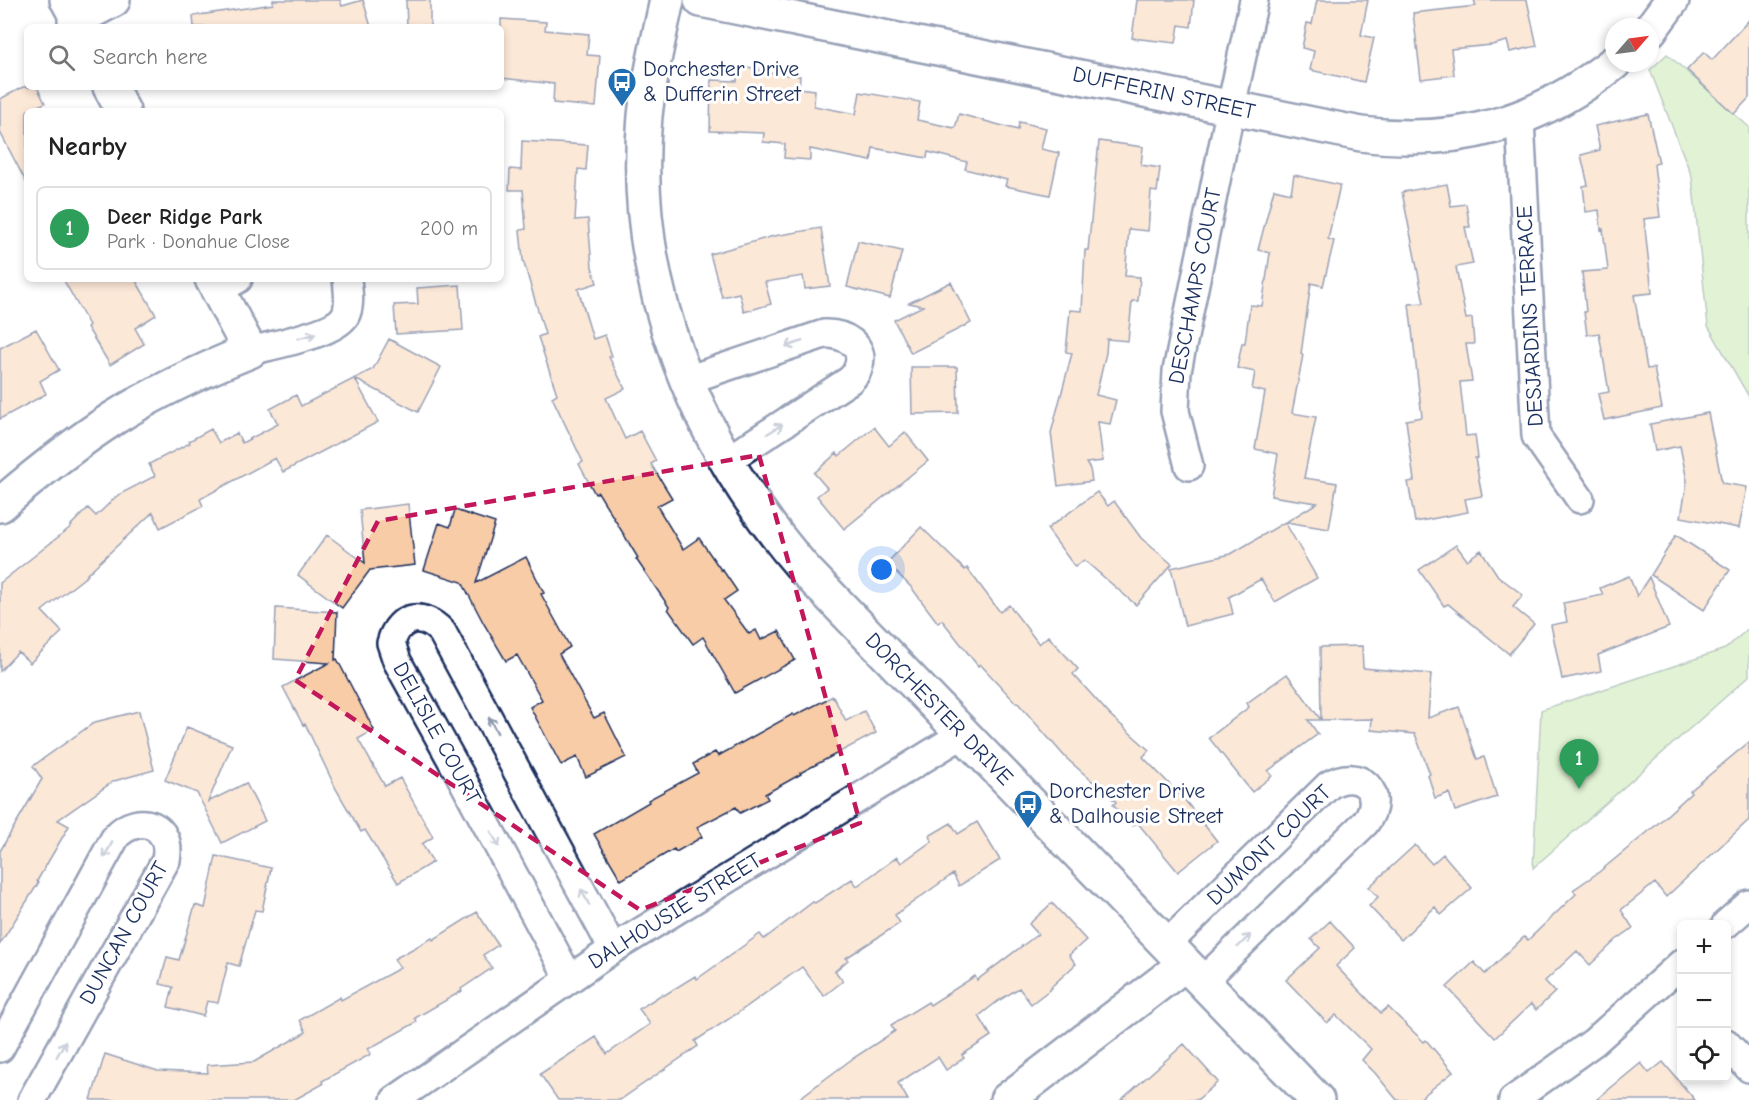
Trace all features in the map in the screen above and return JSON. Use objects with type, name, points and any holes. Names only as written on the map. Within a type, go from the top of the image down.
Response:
[{"type":"street","points":[[72,16],[113,0]]},
{"type":"street","name":"DORCHESTER DRIVE","points":[[667,0],[645,117],[644,212],[651,268],[667,328],[687,380],[726,461],[761,517],[805,570],[1317,1100]]},
{"type":"street","name":"DUFFERIN STREET","points":[[701,0],[1361,134],[1395,138],[1431,138],[1520,119],[1549,106],[1605,69]]},
{"type":"street","name":"DESCHAMPS COURT","points":[[1189,466],[1175,411],[1176,379],[1254,0]]},
{"type":"street","points":[[1659,18],[1672,0]]},
{"type":"street","points":[[112,90],[121,108]]},
{"type":"street","name":"DESJARDINS TERRACE","points":[[1520,119],[1536,436],[1580,499]]},
{"type":"street","points":[[223,282],[250,351]]},
{"type":"street","points":[[0,505],[55,460],[115,418],[184,380],[250,351],[320,332],[338,324],[348,309],[346,282]]},
{"type":"street","points":[[687,380],[824,334],[843,336],[855,346],[858,353],[858,368],[850,380],[726,461]]},
{"type":"street","name":"DELISLE COURT","points":[[569,978],[397,661],[391,643],[397,628],[404,622],[411,619],[427,620],[435,624],[442,632],[613,949]]},
{"type":"street","name":"DALHOUSIE STREET","points":[[395,1100],[613,949],[963,734]]},
{"type":"street","name":"DUMONT COURT","points":[[1350,778],[1365,785],[1371,791],[1374,808],[1365,823],[1184,964],[1329,785],[1339,779],[1350,778]]},
{"type":"street","name":"DUNCAN COURT","points":[[0,1048],[116,836],[130,825],[154,826],[160,831],[167,844],[166,860],[32,1100]]},
{"type":"street","points":[[1731,920],[1749,904]]},
{"type":"street","points":[[1007,1100],[1184,964]]},
{"type":"street","points":[[1513,1100],[1594,1042],[1677,978]]},
{"type":"street","points":[[1731,1048],[1749,1068]]},
{"type":"highlighted area","points":[[759,455],[860,823],[640,910],[295,680],[378,521]]},
{"type":"green space","points":[[1667,54],[1749,127],[1749,397],[1708,326],[1692,177],[1651,72],[1659,72],[1659,62]]},
{"type":"green space","points":[[1749,628],[1749,676],[1533,868],[1541,710],[1725,649]]},
{"type":"building","points":[[273,0],[340,0],[342,6],[363,0],[370,24],[194,24],[193,16],[273,4]]},
{"type":"building","points":[[406,0],[430,0],[430,24],[407,24]]},
{"type":"building","points":[[1137,0],[1194,0],[1191,27],[1179,25],[1176,43],[1132,38]]},
{"type":"building","points":[[1317,0],[1368,0],[1361,35],[1374,38],[1364,82],[1310,70],[1314,51],[1302,48],[1307,23],[1312,24]]},
{"type":"building","points":[[1474,0],[1527,0],[1537,46],[1510,52],[1507,41],[1492,45],[1451,49],[1454,75],[1421,79],[1413,13],[1476,6]]},
{"type":"building","points":[[501,19],[546,22],[545,30],[589,34],[587,55],[600,56],[596,107],[553,103],[554,84],[504,78],[504,24],[501,24]]},
{"type":"building","points":[[1749,20],[1749,98],[1734,114],[1687,70],[1704,52],[1712,60]]},
{"type":"building","points":[[737,67],[759,68],[759,72],[800,76],[799,88],[815,90],[814,106],[856,114],[860,92],[920,102],[917,120],[955,128],[959,114],[1018,130],[1019,122],[1046,128],[1041,149],[1059,153],[1050,195],[1005,186],[1007,180],[965,169],[967,162],[928,152],[927,158],[873,148],[871,161],[810,149],[810,160],[784,158],[785,144],[763,142],[764,133],[710,131],[711,80],[737,81]]},
{"type":"building","points":[[24,87],[24,90],[38,90],[45,103],[34,108],[24,108],[24,178],[0,132],[0,99]]},
{"type":"building","points":[[1648,114],[1659,163],[1654,164],[1660,217],[1644,219],[1652,293],[1634,295],[1647,369],[1654,368],[1662,408],[1604,420],[1598,394],[1609,392],[1599,333],[1587,335],[1582,272],[1608,270],[1599,210],[1586,212],[1583,186],[1588,185],[1581,155],[1600,150],[1595,126]]},
{"type":"building","points":[[522,141],[588,145],[586,170],[578,169],[575,220],[588,219],[592,267],[597,283],[578,289],[593,339],[605,335],[612,356],[609,357],[625,389],[606,398],[625,439],[640,431],[656,461],[651,464],[672,498],[657,506],[683,549],[699,538],[737,591],[724,600],[749,634],[756,630],[761,640],[779,631],[795,660],[735,693],[703,637],[693,644],[668,609],[669,607],[636,559],[638,558],[598,492],[595,494],[579,464],[583,462],[552,397],[557,394],[538,337],[545,334],[523,260],[520,230],[526,229],[523,190],[509,190],[510,169],[521,170]]},
{"type":"building","points":[[1099,141],[1143,147],[1141,165],[1160,168],[1157,192],[1151,191],[1148,231],[1129,229],[1125,276],[1140,277],[1138,301],[1132,301],[1128,341],[1107,339],[1096,395],[1116,400],[1110,424],[1098,422],[1103,461],[1086,463],[1090,469],[1092,481],[1058,486],[1051,433],[1072,353],[1066,352],[1070,310],[1082,311],[1085,250],[1088,250]]},
{"type":"building","points":[[1294,175],[1340,185],[1328,239],[1334,241],[1323,286],[1311,283],[1301,354],[1303,355],[1292,413],[1316,417],[1304,478],[1337,483],[1329,529],[1286,522],[1317,503],[1271,496],[1278,454],[1255,449],[1265,392],[1252,389],[1255,372],[1237,368],[1242,343],[1245,343],[1250,305],[1262,306],[1270,253],[1258,250],[1274,189],[1291,193]]},
{"type":"building","points":[[1447,184],[1451,206],[1466,204],[1470,227],[1465,227],[1473,264],[1456,267],[1466,319],[1472,318],[1474,344],[1466,344],[1472,381],[1460,382],[1466,436],[1475,435],[1478,458],[1475,458],[1482,496],[1465,499],[1468,512],[1415,522],[1408,482],[1414,481],[1406,420],[1422,417],[1409,304],[1424,303],[1402,192]]},
{"type":"building","points":[[821,228],[830,286],[805,289],[803,276],[765,282],[771,304],[744,312],[739,293],[722,297],[710,254],[774,236]]},
{"type":"building","points":[[858,241],[902,251],[890,298],[847,287]]},
{"type":"building","points":[[65,282],[137,282],[156,315],[135,328],[144,344],[110,365],[87,327],[89,325]]},
{"type":"building","points":[[951,282],[971,323],[911,353],[894,320],[923,306],[909,303]]},
{"type":"building","points":[[460,285],[463,330],[396,334],[394,305],[418,304],[417,288]]},
{"type":"building","points":[[36,329],[59,370],[40,381],[46,394],[0,419],[0,348]]},
{"type":"building","points":[[389,339],[441,367],[418,412],[355,379],[378,422],[283,472],[275,458],[200,499],[203,506],[160,528],[153,512],[88,575],[42,611],[62,632],[30,663],[18,652],[0,671],[0,583],[72,526],[88,508],[96,516],[118,495],[155,476],[149,464],[190,443],[189,441],[211,429],[219,443],[237,433],[242,443],[278,424],[270,409],[296,395],[301,406],[373,369]]},
{"type":"building","points":[[911,367],[957,367],[958,413],[912,414]]},
{"type":"building","points":[[1708,413],[1722,483],[1747,487],[1739,528],[1681,517],[1687,481],[1680,446],[1655,451],[1650,424]]},
{"type":"building","points":[[874,427],[889,446],[905,432],[928,461],[844,529],[817,496],[827,488],[814,473],[837,453],[839,456]]},
{"type":"building","points":[[1097,492],[1108,506],[1114,501],[1141,538],[1172,564],[1136,605],[1084,560],[1075,567],[1047,529]]},
{"type":"building","points":[[408,504],[415,565],[370,570],[342,608],[298,575],[327,535],[365,563],[360,510]]},
{"type":"building","points":[[455,510],[495,523],[476,583],[526,557],[544,593],[541,594],[570,647],[559,654],[594,718],[604,713],[626,757],[586,777],[577,757],[561,765],[530,707],[542,700],[517,655],[506,661],[462,582],[424,570],[439,523],[450,527]]},
{"type":"building","points":[[1285,522],[1317,578],[1275,602],[1261,579],[1229,597],[1233,614],[1185,626],[1171,568],[1231,554]]},
{"type":"building","points":[[921,527],[965,570],[967,568],[1000,612],[1009,605],[1039,644],[1048,636],[1078,669],[1073,674],[1110,715],[1149,750],[1143,757],[1184,799],[1217,841],[1178,872],[1137,822],[1133,826],[1113,805],[1116,802],[1066,758],[1017,702],[980,664],[978,666],[942,620],[938,623],[911,587],[887,563]]},
{"type":"building","points":[[1676,535],[1730,570],[1704,610],[1651,575]]},
{"type":"building","points":[[1456,545],[1467,560],[1481,550],[1498,576],[1523,595],[1513,607],[1534,624],[1509,654],[1448,604],[1444,606],[1419,570]]},
{"type":"building","points":[[1629,576],[1637,596],[1649,577],[1669,627],[1598,655],[1601,671],[1562,679],[1551,625],[1567,622],[1563,603],[1603,595],[1600,588]]},
{"type":"building","points":[[276,608],[337,612],[335,660],[337,659],[374,730],[358,739],[385,786],[400,778],[433,837],[422,844],[433,862],[398,883],[365,830],[361,832],[336,789],[305,724],[303,725],[283,687],[329,663],[274,659]]},
{"type":"building","points":[[1362,646],[1363,668],[1431,674],[1428,718],[1459,707],[1477,759],[1484,757],[1497,797],[1455,811],[1449,793],[1435,798],[1428,775],[1430,774],[1415,734],[1371,730],[1372,719],[1321,720],[1320,647]]},
{"type":"building","points":[[1287,674],[1321,720],[1308,720],[1318,734],[1268,771],[1272,776],[1252,792],[1209,738],[1249,707],[1247,703]]},
{"type":"building","points":[[833,696],[846,721],[864,711],[876,733],[765,794],[768,799],[740,813],[736,807],[697,827],[702,837],[676,852],[674,849],[621,880],[594,834],[649,802],[648,800],[698,773],[693,764],[715,752],[718,756],[793,714],[794,716]]},
{"type":"building","points":[[139,711],[154,770],[114,781],[58,820],[69,826],[37,881],[39,882],[0,944],[0,851],[42,779],[33,766],[95,722]]},
{"type":"building","points":[[187,727],[232,745],[208,802],[246,783],[265,821],[222,843],[197,793],[165,780]]},
{"type":"building","points":[[1749,742],[1749,820],[1666,897],[1655,883],[1621,910],[1633,928],[1616,940],[1590,965],[1577,951],[1545,981],[1555,992],[1536,1010],[1531,1004],[1495,1038],[1447,987],[1474,962],[1485,974],[1524,937],[1528,940],[1576,894],[1573,890],[1599,872],[1655,826],[1691,793],[1690,791]]},
{"type":"building","points":[[977,822],[1000,860],[959,886],[953,874],[895,915],[900,923],[846,958],[848,960],[835,971],[843,981],[824,996],[802,967],[695,1041],[698,1046],[620,1100],[558,1100],[540,1074],[596,1037],[607,1054],[650,1024],[639,1009],[662,994],[663,996],[695,976],[697,979],[760,934],[764,939],[813,902],[815,903],[852,879],[857,886],[897,857],[901,863],[932,841],[929,836],[951,823],[958,834]]},
{"type":"building","points":[[1415,845],[1432,864],[1443,854],[1472,888],[1441,915],[1435,907],[1401,940],[1369,906],[1378,897],[1369,887]]},
{"type":"building","points":[[216,856],[271,868],[262,911],[255,910],[239,966],[228,963],[218,1003],[207,1001],[203,1016],[168,1007],[173,987],[160,984],[167,957],[179,960],[195,905],[205,908]]},
{"type":"building","points":[[1052,903],[1086,940],[1069,955],[1076,964],[1052,988],[1031,1004],[1019,988],[979,1016],[991,1036],[962,1055],[964,1058],[946,1070],[938,1057],[898,1083],[908,1100],[797,1100],[852,1059],[895,1031],[891,1025],[928,1002],[930,1005],[975,976],[977,980],[1038,934],[1029,924]]},
{"type":"building","points":[[477,912],[498,945],[483,955],[492,968],[461,989],[462,991],[415,1018],[417,1022],[368,1049],[371,1054],[322,1081],[323,1084],[294,1100],[91,1100],[105,1054],[158,1071],[208,1073],[207,1065],[254,1062],[306,1032],[300,1020],[340,997],[341,1000],[400,968],[394,959],[432,938],[433,940]]},
{"type":"building","points":[[1330,921],[1355,948],[1336,966],[1381,1013],[1388,1007],[1424,1042],[1426,1040],[1453,1072],[1418,1100],[1397,1100],[1362,1060],[1371,1049],[1336,1015],[1327,1023],[1286,980],[1320,948],[1311,939]]},
{"type":"building","points":[[1184,1044],[1218,1082],[1197,1100],[1121,1100]]},
{"type":"building","points":[[1663,1062],[1677,1079],[1677,1082],[1680,1082],[1695,1100],[1596,1100],[1641,1063],[1649,1073]]},
{"type":"place","name":"Dorchester Drive & Dufferin Street","points":[[622,108]]},
{"type":"place","name":"Deer Ridge Park","points":[[1579,789]]},
{"type":"place","name":"Dorchester Drive & Dalhousie Street","points":[[1028,830]]}]
